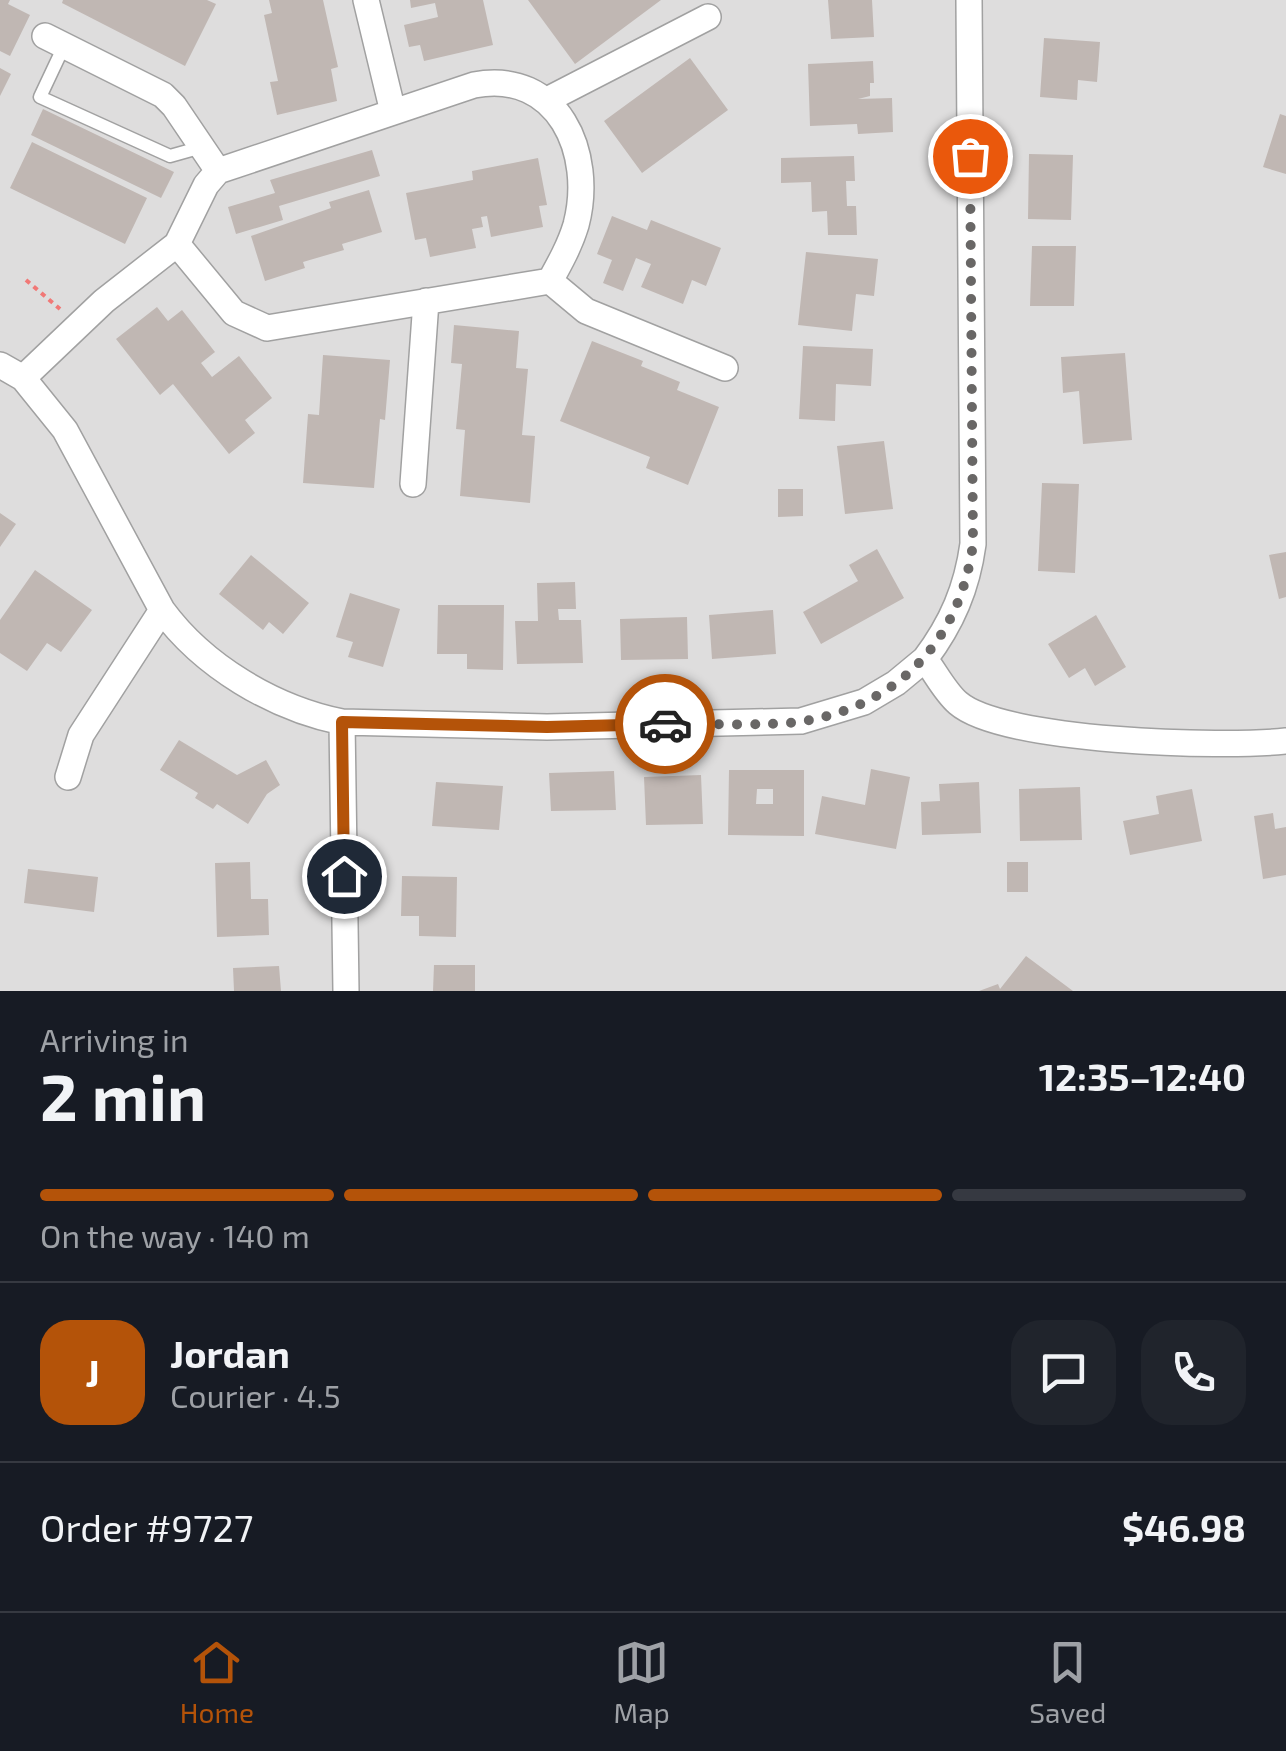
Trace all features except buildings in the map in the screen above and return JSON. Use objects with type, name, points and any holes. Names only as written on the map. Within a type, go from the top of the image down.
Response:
[{"type":"street","points":[[366,0],[393,112]]},
{"type":"street","points":[[550,281],[568,249],[577,221],[578,160],[572,140],[548,100],[511,82],[494,81],[218,171],[206,185],[177,244],[79,325],[12,372],[65,430],[162,610],[181,636],[211,660],[310,716],[342,722],[547,727],[802,721],[864,702],[926,659],[943,635],[962,596],[973,544],[969,0]]},
{"type":"street","points":[[548,100],[708,17]]},
{"type":"street","points":[[54,41],[163,95],[218,171]]},
{"type":"street","points":[[177,244],[234,313],[267,328],[550,281],[586,311],[725,368]]},
{"type":"street","points":[[412,484],[426,302]]},
{"type":"street","points":[[68,778],[81,735],[162,610]]},
{"type":"street","points":[[926,659],[958,703],[1008,724],[1082,737],[1255,745],[1286,741]]},
{"type":"street","points":[[342,722],[346,991]]},
{"type":"lane","points":[[54,41],[40,97],[170,156],[202,147]]},
{"type":"path","points":[[26,280],[79,325]]},
{"type":"shaded area","points":[[0,0],[1286,0],[1286,991],[0,991]]},
{"type":"way so far","points":[[665,724],[802,721],[864,702],[926,659],[954,615],[970,569],[973,544],[970,156]]},
{"type":"route","points":[[344,876],[342,722],[547,727],[665,724]]}]
